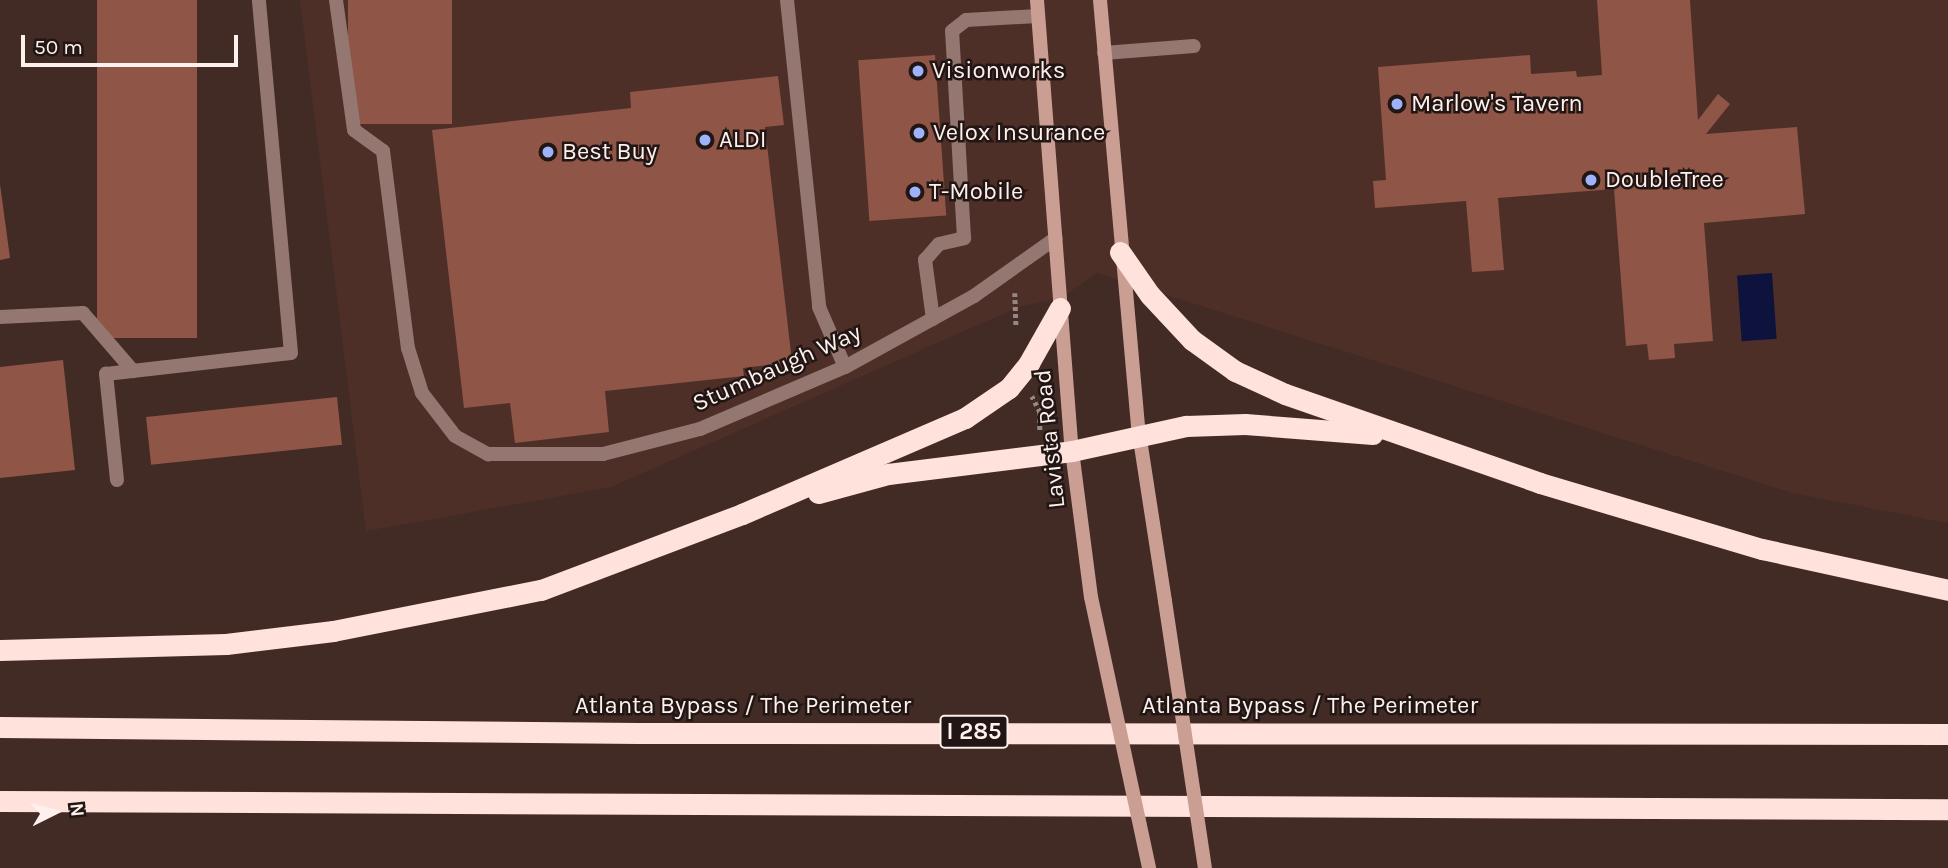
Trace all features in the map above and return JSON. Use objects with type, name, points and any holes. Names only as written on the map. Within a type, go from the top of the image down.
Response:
[{"type":"highway","points":[[1120,251],[1172,321],[1212,356],[1285,394],[1397,436],[1762,549],[1948,590]]},
{"type":"highway","points":[[0,650],[226,643],[333,631],[541,590],[741,514],[989,404],[1030,363],[1060,308]]},
{"type":"highway","points":[[741,514],[888,474],[1072,451],[1139,433],[1245,424],[1397,436]]},
{"type":"highway","name":"Atlanta Bypass / The Perimeter","points":[[0,727],[638,733],[1948,734]]},
{"type":"highway","points":[[0,801],[1948,809]]},
{"type":"main road","name":"Lavista Road","points":[[1037,0],[1072,451],[1091,597],[1149,868]]},
{"type":"main road","points":[[1100,0],[1120,251],[1139,433],[1205,868]]},
{"type":"street","points":[[117,481],[106,374],[291,353],[259,0]]},
{"type":"street","name":"Stumbaugh Way","points":[[336,0],[354,130],[383,151],[408,348],[422,393],[455,436],[488,454],[603,454],[699,429],[845,368],[974,296],[1056,238]]},
{"type":"street","points":[[787,0],[819,307],[845,368]]},
{"type":"street","points":[[933,319],[926,260],[939,244],[964,238],[952,31],[966,20],[1038,16]]},
{"type":"street","points":[[1104,53],[1194,46]]},
{"type":"street","points":[[0,317],[83,313],[133,371]]},
{"type":"path","points":[[1015,287],[1016,327]]},
{"type":"path","points":[[1031,393],[1040,412],[1039,439]]},
{"type":"shaded area","points":[[300,0],[1948,0],[1948,523],[1793,493],[1097,273],[1059,299],[1021,306],[611,487],[366,531]]},
{"type":"shaded area","points":[[1772,273],[1777,339],[1742,341],[1737,275]]},
{"type":"building","points":[[97,0],[197,0],[197,338],[97,338]]},
{"type":"building","points":[[348,0],[452,0],[452,124],[348,124]]},
{"type":"building","name":"DoubleTree","points":[[1597,0],[1690,0],[1698,120],[1718,94],[1730,104],[1706,134],[1797,127],[1805,214],[1704,223],[1713,341],[1674,344],[1675,358],[1649,360],[1647,344],[1626,346],[1614,189],[1498,198],[1504,270],[1472,272],[1466,201],[1375,208],[1373,181],[1386,180],[1378,67],[1530,55],[1531,74],[1576,71],[1577,77],[1602,75]]},
{"type":"building","points":[[935,55],[946,216],[869,221],[858,60]]},
{"type":"building","points":[[778,76],[784,125],[765,127],[792,362],[743,368],[744,376],[605,391],[609,432],[515,443],[510,403],[464,408],[432,130],[631,108],[630,92]]},
{"type":"building","points":[[0,184],[10,258],[0,260]]},
{"type":"building","points":[[63,360],[75,470],[0,478],[0,367]]},
{"type":"building","points":[[337,397],[342,445],[151,465],[146,417]]},
{"type":"place","name":"Visionworks","points":[[918,71]]},
{"type":"place","name":"Marlow's Tavern","points":[[1397,104]]},
{"type":"place","name":"Velox Insurance","points":[[919,133]]},
{"type":"place","name":"ALDI","points":[[705,140]]},
{"type":"place","name":"Best Buy","points":[[548,152]]},
{"type":"place","name":"DoubleTree","points":[[1591,180]]},
{"type":"place","name":"T-Mobile","points":[[915,192]]}]
